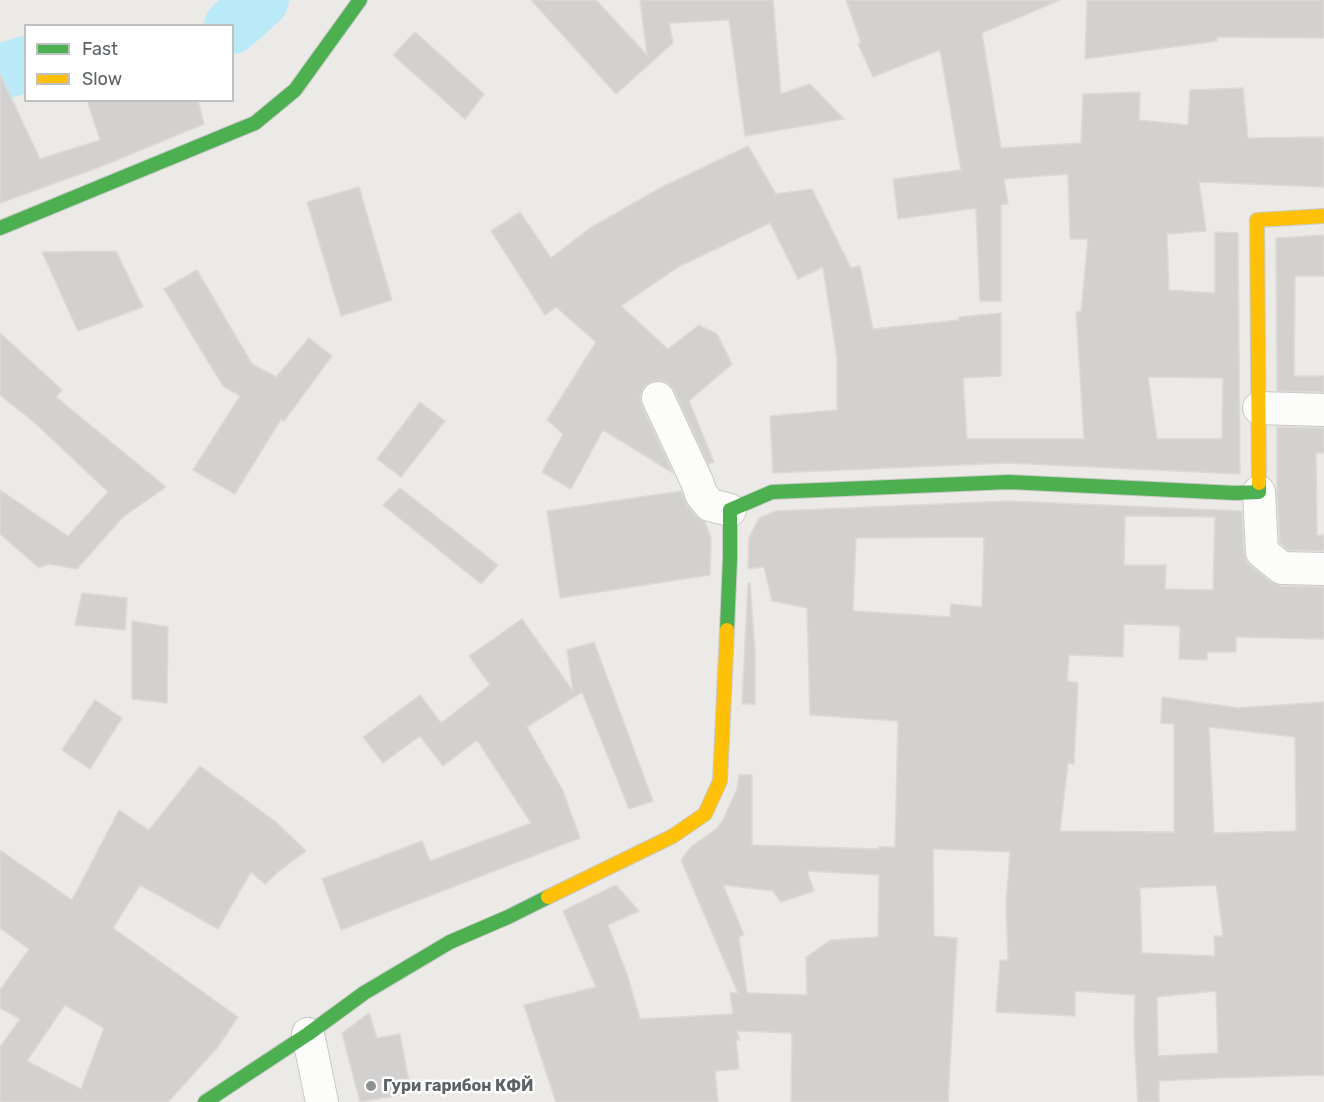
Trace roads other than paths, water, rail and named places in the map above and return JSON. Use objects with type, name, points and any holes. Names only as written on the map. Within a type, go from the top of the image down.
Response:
[{"type":"street","points":[[0,228],[255,123],[295,90],[360,0]]},
{"type":"street","points":[[1324,216],[1257,220],[1259,492],[1263,552],[1282,568],[1324,569]]},
{"type":"street","points":[[658,398],[701,494],[710,504],[730,510],[772,492],[1009,482],[1235,493],[1259,492]]},
{"type":"street","points":[[1259,408],[1324,410]]},
{"type":"street","points":[[205,1102],[308,1034],[364,993],[450,942],[508,917],[673,836],[705,814],[720,781],[730,510]]},
{"type":"street","points":[[308,1034],[322,1102]]},
{"type":"waterway","points":[[234,24],[261,0]]},
{"type":"waterway","points":[[0,72],[24,65]]},
{"type":"place","name":"Гури гарибон КФЙ","points":[[371,1086]]}]
